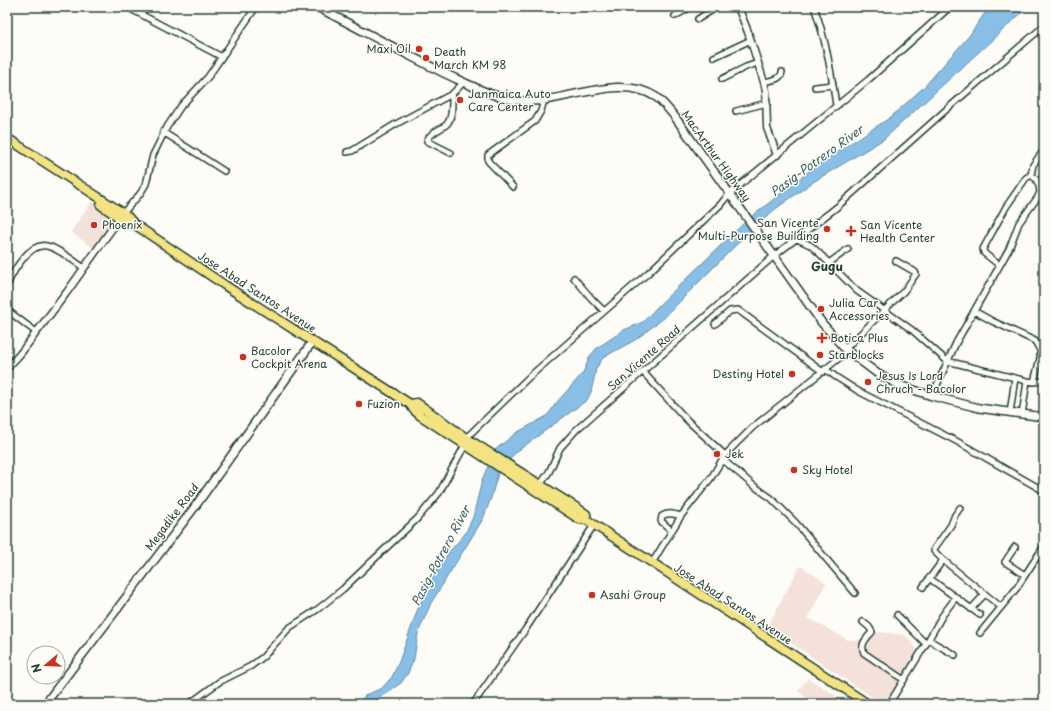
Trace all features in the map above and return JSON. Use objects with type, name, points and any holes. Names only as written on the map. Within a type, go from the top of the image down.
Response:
[{"type":"highway","name":"Jose Abad Santos Avenue","points":[[7,138],[121,216]]},
{"type":"highway","name":"Jose Abad Santos Avenue","points":[[7,144],[134,224],[226,286],[410,404],[421,416],[586,514],[591,523],[868,704]]},
{"type":"main road","name":"MacArthur Highway","points":[[317,7],[422,62],[492,95],[523,101],[544,100],[615,87],[632,88],[655,97],[675,117],[822,322],[846,350],[878,374],[893,382],[932,396],[978,408],[1044,417]]},
{"type":"main road","name":"Megadike Road","points":[[45,704],[194,508],[313,341]]},
{"type":"street","points":[[128,7],[222,57]]},
{"type":"street","points":[[7,368],[9,361],[36,332],[121,216],[140,194],[146,184],[153,155],[163,132],[181,106],[208,77],[256,7]]},
{"type":"street","points":[[675,16],[690,7]]},
{"type":"street","points":[[698,19],[717,7]]},
{"type":"street","points":[[738,7],[751,40],[764,82],[767,103],[767,128],[777,155]]},
{"type":"street","points":[[814,7],[824,37],[831,68],[836,105]]},
{"type":"street","points":[[190,704],[219,682],[251,666],[263,657],[289,628],[328,601],[368,566],[417,519],[439,493],[467,443],[529,377],[670,252],[730,195],[836,105],[868,80],[950,7]]},
{"type":"street","name":"San Vicente Road","points":[[537,486],[549,472],[560,448],[576,430],[773,255],[837,207],[947,108],[1044,26]]},
{"type":"street","points":[[714,57],[751,40]]},
{"type":"street","points":[[722,78],[758,63]]},
{"type":"street","points":[[764,82],[778,78],[782,75],[782,72]]},
{"type":"street","points":[[347,152],[452,94],[464,82]]},
{"type":"street","points":[[815,87],[833,85]]},
{"type":"street","points":[[451,153],[427,141],[431,134],[448,121],[451,113],[452,94]]},
{"type":"street","points":[[513,186],[488,162],[488,155],[535,121],[541,111],[544,100]]},
{"type":"street","points":[[736,111],[767,103]]},
{"type":"street","points":[[163,132],[224,171]]},
{"type":"street","points":[[932,396],[956,343],[1014,239],[1014,234],[1019,223],[1038,197],[1040,192],[1036,179],[1032,175],[1033,165],[1044,150]]},
{"type":"street","points":[[999,265],[984,253],[983,249],[1006,207],[1026,178],[1032,175]]},
{"type":"street","points":[[795,238],[810,246],[857,291],[912,330],[947,361],[1028,381],[1044,381]]},
{"type":"street","points":[[7,285],[12,273],[31,250],[41,246],[48,246],[55,249],[84,268]]},
{"type":"street","points":[[829,263],[848,249]]},
{"type":"street","points":[[652,563],[681,516],[712,478],[724,457],[753,427],[794,393],[824,371],[904,291],[916,274],[896,261]]},
{"type":"street","points":[[574,278],[592,300],[604,311]]},
{"type":"street","points":[[7,310],[36,332]]},
{"type":"street","points":[[715,324],[730,311],[738,310],[824,371],[858,391],[958,442],[1044,491]]},
{"type":"street","points":[[974,311],[1035,341],[1040,350],[1040,358],[1034,382]]},
{"type":"street","points":[[643,372],[687,420],[724,457],[771,498],[796,523],[855,593]]},
{"type":"street","points":[[1010,413],[1015,378]]},
{"type":"street","points":[[1022,415],[1028,381]]},
{"type":"street","points":[[960,508],[955,515],[952,525],[934,551],[1001,607]]},
{"type":"street","points":[[672,530],[661,521],[662,516],[672,513],[681,516]]},
{"type":"street","points":[[473,704],[525,630],[591,523]]},
{"type":"street","points":[[980,633],[1016,589],[1044,546]]},
{"type":"street","points":[[1015,547],[1005,562],[1025,575]]},
{"type":"street","points":[[923,587],[943,560]]},
{"type":"street","points":[[929,578],[980,615]]},
{"type":"street","points":[[971,609],[985,594]]},
{"type":"street","points":[[889,704],[942,616],[956,597]]},
{"type":"street","points":[[897,614],[928,641],[955,655]]},
{"type":"street","points":[[863,622],[872,632],[862,644],[864,653],[904,680]]},
{"type":"shaded area","name":"Phoenix","points":[[92,201],[117,218],[96,250],[71,232]]},
{"type":"shaded area","points":[[800,566],[826,583],[808,618],[848,640],[858,640],[880,632],[905,635],[918,650],[885,704],[882,704],[767,627]]},
{"type":"shaded area","points":[[808,678],[848,704],[803,704],[806,697],[798,691]]},
{"type":"water","points":[[989,7],[1028,7],[884,139],[813,182],[774,210],[741,240],[664,318],[635,340],[604,357],[596,369],[591,392],[587,400],[516,452],[498,473],[483,519],[431,603],[418,633],[414,659],[408,673],[401,683],[370,704],[357,704],[366,695],[382,688],[392,677],[399,662],[417,611],[435,573],[449,552],[465,534],[473,517],[482,480],[495,450],[516,433],[547,416],[557,402],[583,373],[590,356],[597,348],[624,330],[643,322],[746,221],[817,165],[891,117],[924,87],[969,36]]},
{"type":"place","name":"Maxi Oil","points":[[419,49]]},
{"type":"place","name":"Death March KM 98","points":[[426,58]]},
{"type":"place","name":"Janmaica Auto Care Center","points":[[460,100]]},
{"type":"place","name":"Phoenix","points":[[94,225]]},
{"type":"place","name":"San Vicente Multi-Purpose Building","points":[[827,229]]},
{"type":"place","name":"San Vicente Health Center","points":[[851,231]]},
{"type":"place","name":"Julia Car Accessories","points":[[821,309]]},
{"type":"place","name":"Botica Plus","points":[[822,338]]},
{"type":"place","name":"Starblocks","points":[[820,355]]},
{"type":"place","name":"Bacolor Cockpit Arena","points":[[243,357]]},
{"type":"place","name":"Destiny Hotel","points":[[792,374]]},
{"type":"place","name":"Jesus Is Lord Chruch - Bacolor","points":[[868,382]]},
{"type":"place","name":"Fuzion","points":[[359,404]]},
{"type":"place","name":"Jek","points":[[717,454]]},
{"type":"place","name":"Sky Hotel","points":[[794,470]]},
{"type":"place","name":"Asahi Group","points":[[592,595]]},
{"type":"district","name":"Gugu","points":[[827,267]]},
{"type":"water label","name":"Pasig-Potrero River","points":[[817,161]]},
{"type":"water label","name":"Pasig-Potrero River","points":[[441,556]]}]
